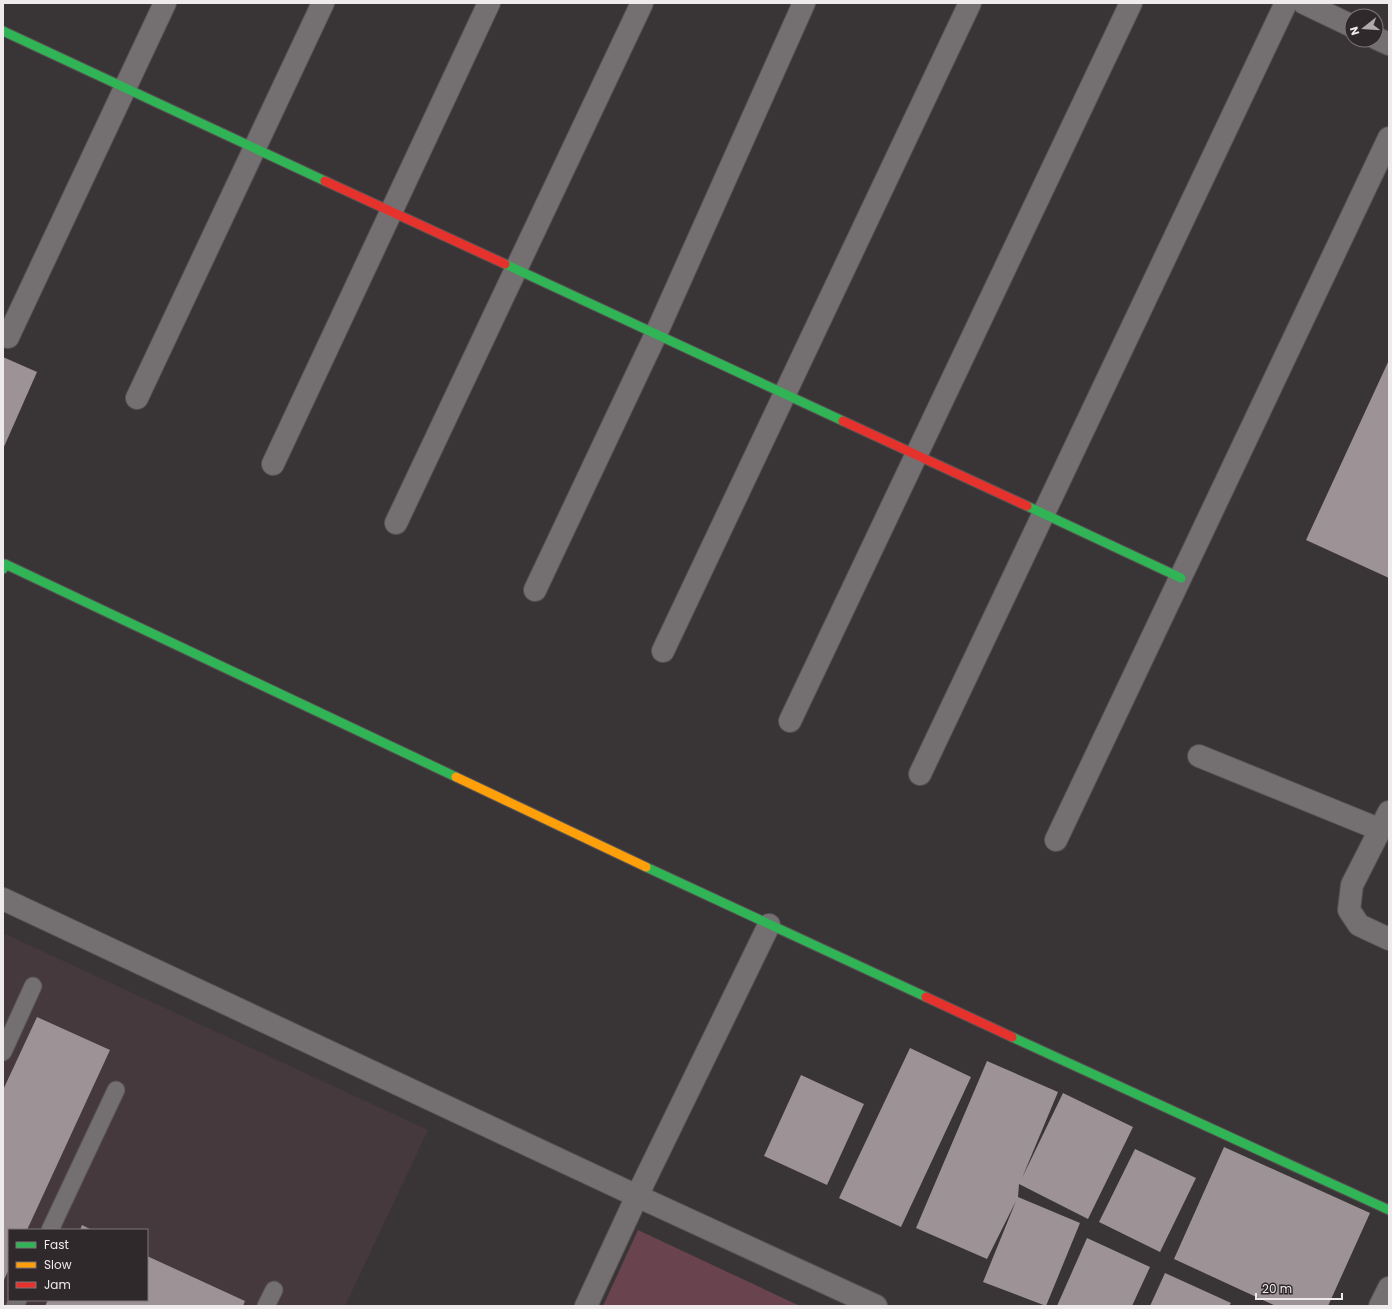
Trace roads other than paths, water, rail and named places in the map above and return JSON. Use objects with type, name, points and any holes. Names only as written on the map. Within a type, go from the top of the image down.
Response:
[{"type":"street","points":[[8,337],[166,3]]},
{"type":"street","points":[[137,398],[323,3]]},
{"type":"street","points":[[273,464],[489,3]]},
{"type":"street","points":[[396,523],[642,3]]},
{"type":"street","points":[[535,590],[656,334],[804,3]]},
{"type":"street","points":[[663,651],[970,3]]},
{"type":"street","points":[[790,720],[1131,3]]},
{"type":"street","points":[[920,774],[1286,3]]},
{"type":"street","points":[[1304,3],[1344,22]]},
{"type":"street","points":[[3,30],[391,212],[1180,578]]},
{"type":"street","points":[[1056,840],[1389,138]]},
{"type":"street","points":[[3,569],[6,564],[769,925],[1389,1210]]},
{"type":"street","points":[[1199,756],[1385,821],[1352,885],[1349,910],[1359,924],[1389,939]]},
{"type":"street","points":[[3,899],[637,1196],[876,1306]]},
{"type":"street","points":[[586,1306],[637,1196],[769,925]]},
{"type":"street","points":[[1380,1306],[1389,1288]]},
{"type":"lane","points":[[3,1052],[33,986]]},
{"type":"lane","points":[[50,1229],[116,1090]]},
{"type":"lane","points":[[266,1306],[274,1290]]}]
